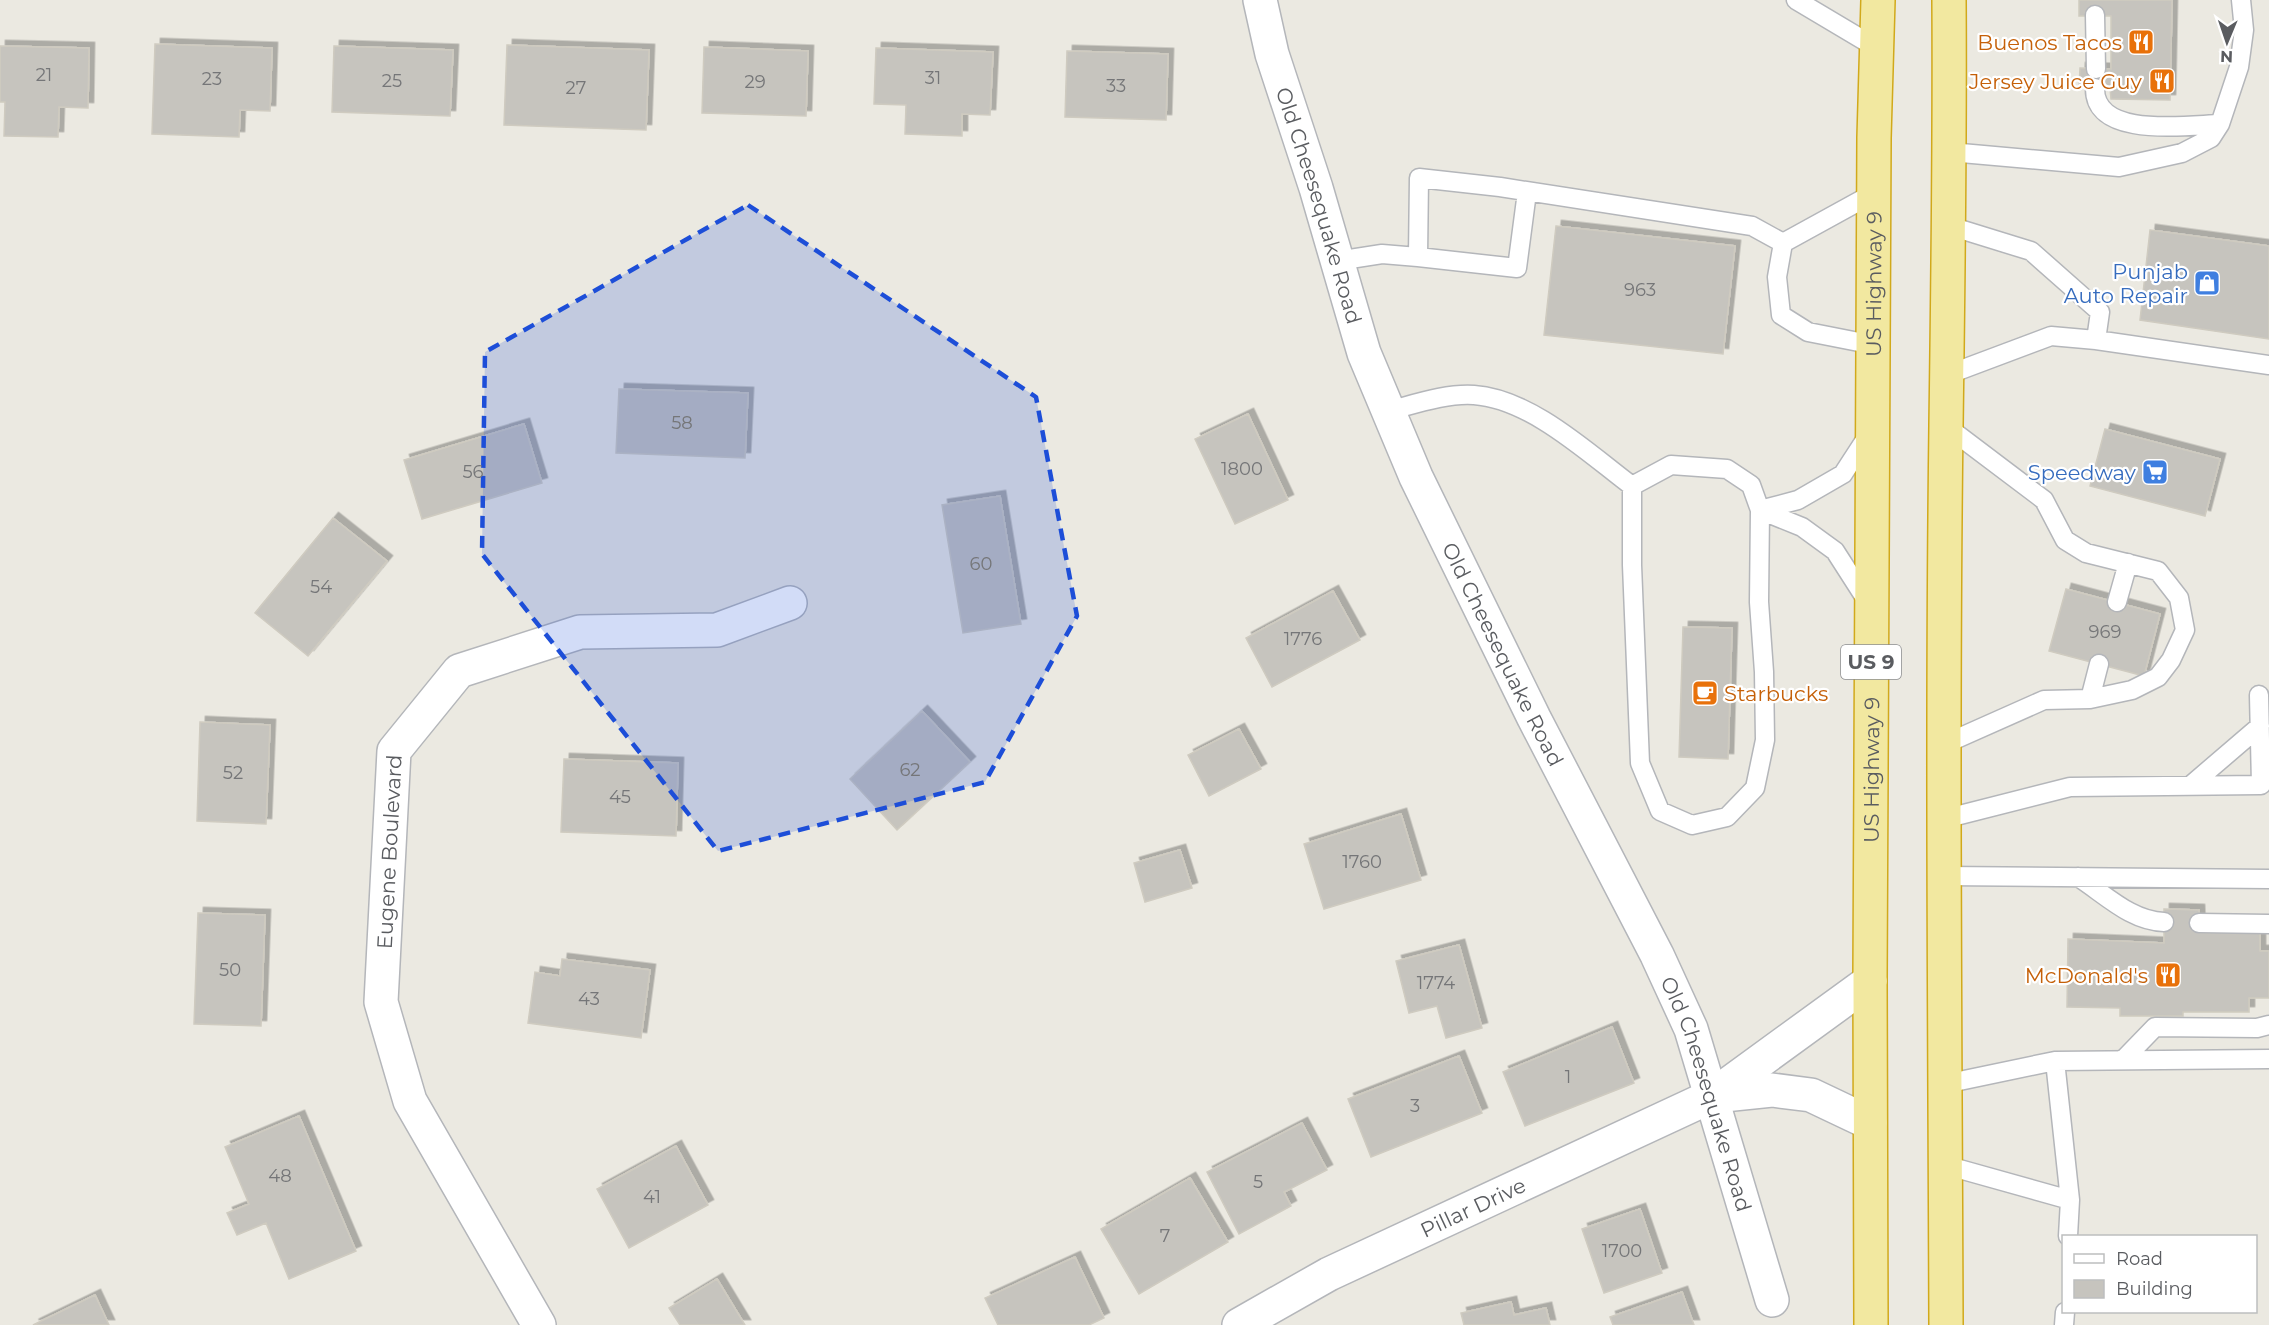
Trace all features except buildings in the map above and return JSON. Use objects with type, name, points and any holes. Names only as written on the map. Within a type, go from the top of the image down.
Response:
[{"type":"highway","name":"US Highway 9","points":[[1871,1325],[1870,981],[1874,193],[1875,47],[1878,0]]},
{"type":"highway","points":[[1946,1325],[1944,819],[1946,426],[1950,226],[1949,0]]},
{"type":"street","name":"Old Cheesequake Road","points":[[1260,0],[1272,54],[1364,353],[1416,477],[1657,955],[1691,1029],[1772,1299]]},
{"type":"street","name":"Eugene Boulevard","points":[[539,1325],[410,1101],[381,1002],[394,751],[459,671],[579,632],[717,630],[790,603]]},
{"type":"street","name":"Pillar Drive","points":[[1239,1325],[1329,1274],[1712,1096],[1870,981]]},
{"type":"street","name":"Pillar Drive","points":[[1712,1096],[1773,1090],[1812,1095],[1870,1123]]},
{"type":"lane","points":[[1796,0],[1875,47]]},
{"type":"lane","points":[[1950,152],[2119,167],[2182,153],[2211,138],[2220,124],[2239,67],[2244,30],[2241,0]]},
{"type":"lane","points":[[2095,15],[2096,69]]},
{"type":"lane","points":[[2095,88],[2097,103],[2101,111],[2117,120],[2142,126],[2220,124]]},
{"type":"lane","points":[[1418,257],[1419,178],[1752,226],[1784,243]]},
{"type":"lane","points":[[1337,261],[1382,254],[1517,268],[1527,192]]},
{"type":"lane","points":[[1874,193],[1784,243],[1777,277],[1781,315],[1809,332],[1874,345]]},
{"type":"lane","points":[[1950,226],[2031,251],[2100,312],[2096,340]]},
{"type":"lane","points":[[1947,375],[2050,336],[2096,340],[2269,365]]},
{"type":"lane","points":[[1388,411],[1425,401],[1474,394],[1518,404],[1632,486]]},
{"type":"lane","points":[[1945,744],[2044,700],[2090,699],[2132,690],[2158,677],[2171,660],[2185,630],[2179,598],[2158,571],[2086,553],[2065,540],[2044,501],[1946,426]]},
{"type":"lane","points":[[1760,510],[1798,500],[1843,474],[1873,427]]},
{"type":"lane","points":[[1671,465],[1727,469],[1751,485],[1760,510],[1759,602],[1764,672],[1765,740],[1755,788],[1727,817],[1692,825],[1660,811],[1640,763],[1632,565],[1632,486],[1671,465]]},
{"type":"lane","points":[[1760,510],[1802,527],[1835,551],[1872,609]]},
{"type":"lane","points":[[2117,602],[2128,563]]},
{"type":"lane","points":[[2090,699],[2099,664]]},
{"type":"lane","points":[[1944,819],[2070,787],[2265,786],[2259,696]]},
{"type":"lane","points":[[2190,786],[2260,726]]},
{"type":"lane","points":[[1944,876],[2269,879]]},
{"type":"lane","points":[[2078,877],[2128,913],[2148,922],[2164,922]]},
{"type":"lane","points":[[2199,923],[2269,924]]},
{"type":"lane","points":[[2123,1060],[2155,1027],[2257,1028],[2269,1024]]},
{"type":"lane","points":[[1945,1084],[2055,1061],[2269,1059]]},
{"type":"lane","points":[[2055,1061],[2070,1200],[2068,1235]]},
{"type":"lane","points":[[1945,1165],[2070,1200]]},
{"type":"highlighted area","points":[[748,205],[1036,397],[1077,616],[985,782],[718,851],[482,554],[485,352]]},
{"type":"place","name":"Buenos Tacos","points":[[2141,42]]},
{"type":"place","name":"Jersey Juice Guy","points":[[2162,81]]},
{"type":"place","name":"Punjab Auto Repair","points":[[2207,283]]},
{"type":"place","name":"Speedway","points":[[2155,472]]},
{"type":"place","name":"Starbucks","points":[[1705,693]]},
{"type":"place","name":"McDonald's","points":[[2168,975]]}]
